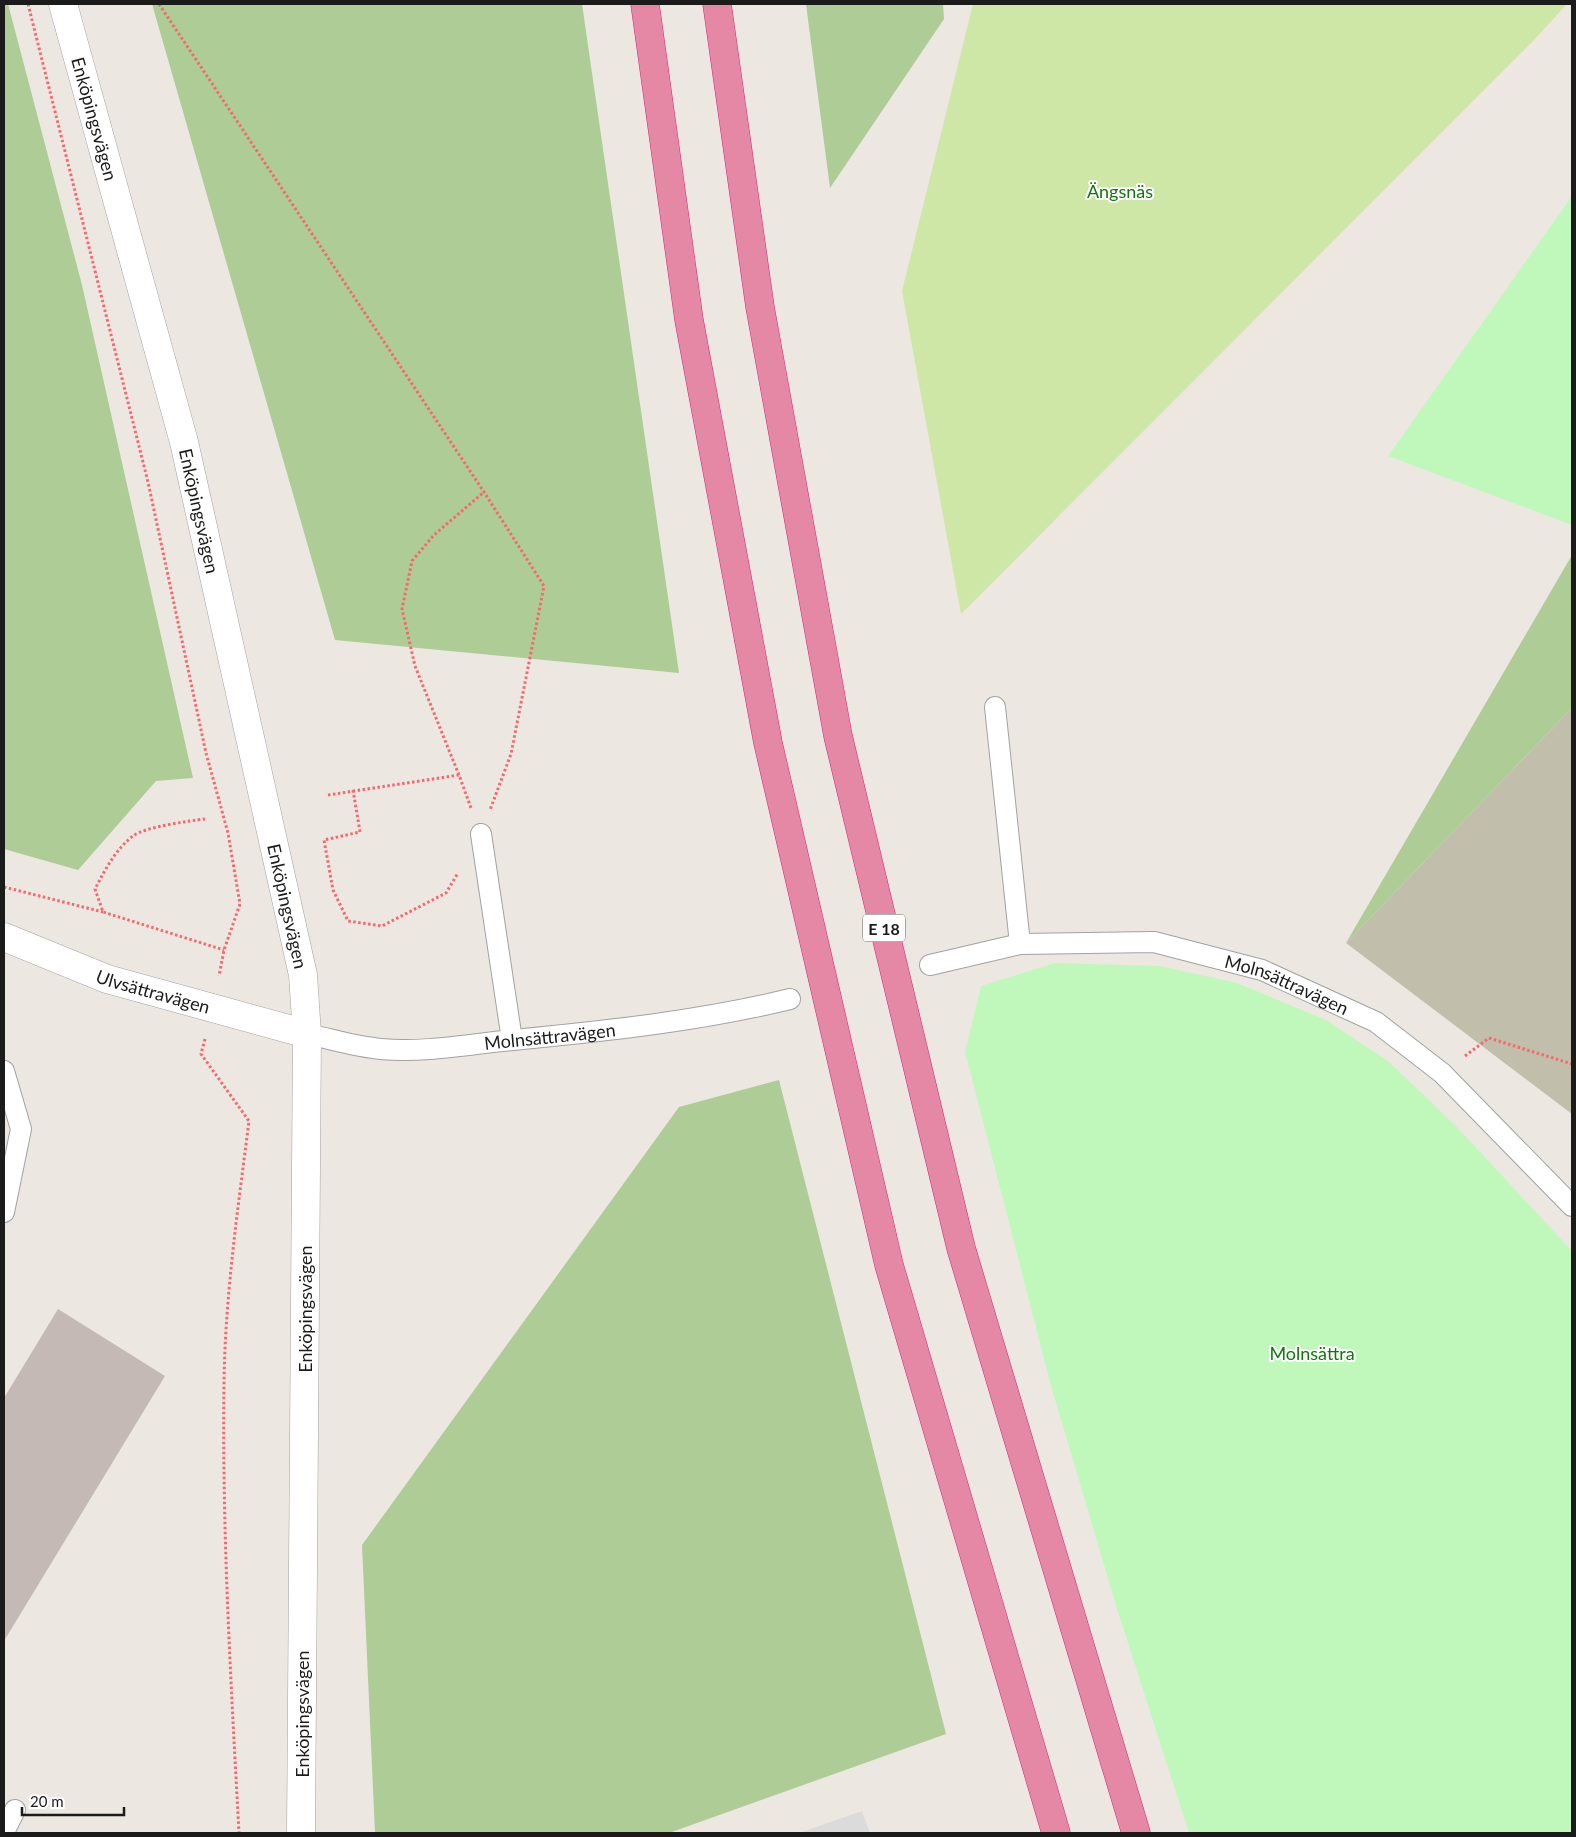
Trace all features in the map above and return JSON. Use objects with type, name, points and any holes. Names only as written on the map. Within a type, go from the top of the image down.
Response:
[{"type":"highway","points":[[645,4],[689,320],[768,743],[889,1265],[1056,1833]]},
{"type":"highway","name":"E 18","points":[[717,4],[760,308],[838,736],[961,1248],[1136,1833]]},
{"type":"street","name":"Enköpingsvägen","points":[[63,4],[184,442],[303,975],[307,1034],[301,1833]]},
{"type":"street","name":"Ulvsättravägen","points":[[4,937],[107,979],[307,1034]]},
{"type":"lane","points":[[995,707],[1020,944]]},
{"type":"lane","points":[[481,834],[512,1040]]},
{"type":"lane","name":"Molnsättravägen","points":[[930,965],[1020,944],[1154,942],[1262,970],[1376,1022],[1442,1073],[1572,1206]]},
{"type":"lane","name":"Molnsättravägen","points":[[307,1034],[381,1049],[450,1048],[512,1040],[579,1035],[790,999]]},
{"type":"lane","points":[[4,1071],[21,1129],[4,1212]]},
{"type":"lane","points":[[4,1832],[15,1810]]},
{"type":"path","points":[[28,4],[148,482],[206,753],[228,833],[240,904],[224,950],[201,1054],[248,1121],[232,1264],[224,1383],[229,1649],[239,1833]]},
{"type":"path","points":[[159,4],[484,492],[544,586],[511,754],[481,834],[446,893],[382,926],[348,921],[333,890],[324,840],[360,832],[353,790]]},
{"type":"path","points":[[481,834],[415,666],[402,609],[412,561],[434,535],[484,492]]},
{"type":"path","points":[[328,795],[459,775]]},
{"type":"path","points":[[103,912],[95,889],[109,861],[134,834],[175,823],[205,819]]},
{"type":"path","points":[[4,887],[103,912],[224,950]]},
{"type":"path","points":[[1442,1073],[1489,1038],[1572,1064]]},
{"type":"shaded area","points":[[1572,708],[1572,1114],[1346,943]]},
{"type":"shaded area","points":[[862,1811],[870,1833],[799,1833]]},
{"type":"green space","points":[[4,4],[8,4],[82,285],[193,778],[156,781],[78,870],[4,849]]},
{"type":"green space","points":[[152,4],[582,4],[679,673],[335,640]]},
{"type":"green space","points":[[806,4],[943,4],[944,19],[830,188]]},
{"type":"green space","name":"Ängsnäs","points":[[973,4],[1567,4],[1534,40],[961,614],[902,291]]},
{"type":"green space","points":[[1572,196],[1572,525],[1388,456]]},
{"type":"green space","points":[[1572,555],[1572,708],[1346,943]]},
{"type":"green space","name":"Molnsättra","points":[[1055,963],[1160,966],[1237,983],[1326,1020],[1388,1061],[1455,1125],[1572,1251],[1572,1833],[1189,1833],[1118,1612],[1051,1386],[965,1052],[981,986]]},
{"type":"green space","points":[[779,1080],[946,1734],[669,1833],[375,1833],[362,1545],[679,1107]]},
{"type":"building","points":[[58,1309],[165,1376],[4,1641],[4,1398]]}]
